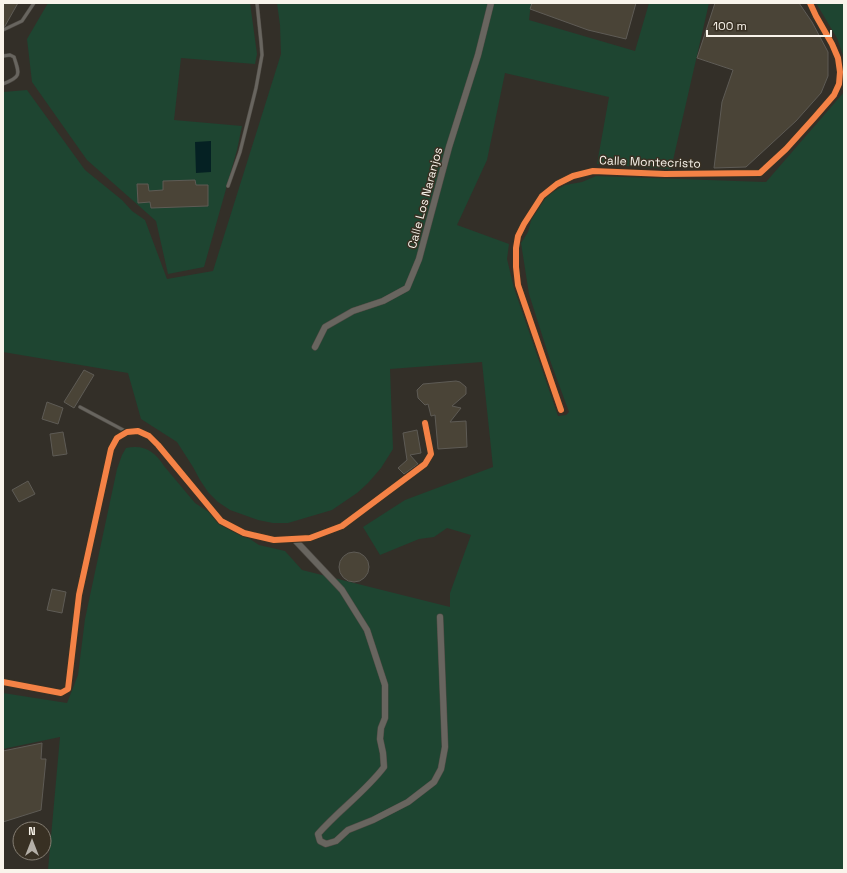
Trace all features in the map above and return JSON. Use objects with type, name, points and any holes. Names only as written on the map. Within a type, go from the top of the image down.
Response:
[{"type":"street","name":"Calle Los Naranjos","points":[[315,347],[325,327],[353,311],[383,301],[407,288],[419,259],[449,147],[478,55],[491,3]]},
{"type":"street","name":"Calle Montecristo","points":[[561,410],[518,285],[516,248],[518,236],[524,224],[542,196],[557,184],[573,176],[593,171],[665,174],[760,173],[786,149],[814,118],[834,95],[839,84],[840,72],[838,58],[810,3]]},
{"type":"street","points":[[3,682],[62,694],[68,689],[80,595],[111,449],[117,438],[127,432],[138,432],[149,436],[221,521],[244,533],[274,540],[310,538],[342,526],[425,464],[431,454],[425,423]]},
{"type":"street","points":[[294,539],[342,590],[367,630],[385,685],[385,718],[381,728],[380,739],[384,767],[375,779],[330,820],[318,834],[320,841],[326,844],[336,841],[348,830],[373,820],[408,802],[434,782],[438,776],[441,769],[445,747],[440,617]]},
{"type":"lane","points":[[3,30],[22,21],[34,3]]},
{"type":"lane","points":[[228,186],[240,152],[256,88],[262,55],[257,3]]},
{"type":"lane","points":[[3,56],[10,55],[14,57],[19,71],[13,80],[3,84]]},
{"type":"lane","points":[[80,407],[127,432]]},
{"type":"green space","points":[[48,3],[250,3],[257,54],[255,64],[181,58],[174,120],[242,126],[237,150],[204,267],[168,274],[156,221],[87,160],[32,82],[27,39]]},
{"type":"green space","points":[[277,3],[531,3],[529,20],[635,51],[649,3],[709,3],[671,169],[597,164],[609,97],[505,73],[487,160],[457,225],[509,244],[507,259],[514,288],[558,416],[566,415],[569,412],[551,363],[529,294],[521,243],[528,232],[532,217],[545,198],[565,185],[582,182],[596,176],[766,182],[844,92],[844,870],[48,870],[49,861],[52,861],[52,826],[60,737],[3,749],[3,693],[67,703],[78,675],[85,619],[117,469],[126,448],[138,447],[153,453],[195,503],[259,545],[285,551],[302,570],[450,607],[450,593],[471,535],[447,528],[434,537],[419,539],[380,555],[363,527],[405,500],[493,467],[482,362],[390,369],[393,449],[381,468],[368,483],[357,493],[332,510],[288,523],[273,523],[258,520],[230,510],[218,502],[208,492],[177,442],[141,419],[128,373],[3,352],[3,92],[27,90],[85,170],[122,200],[132,211],[145,220],[167,279],[213,271],[281,54],[280,25]]},
{"type":"green space","points":[[816,3],[844,3],[844,58],[837,38]]},
{"type":"water","points":[[211,141],[211,172],[196,173],[195,142]]},
{"type":"building","points":[[3,3],[18,3],[3,27]]},
{"type":"building","points":[[532,3],[636,3],[626,39],[588,30],[530,9]]},
{"type":"building","points":[[715,3],[799,3],[812,22],[828,52],[828,76],[821,93],[796,121],[746,167],[714,168],[722,102],[733,70],[697,58]]},
{"type":"building","points":[[195,180],[196,185],[208,185],[208,206],[151,208],[150,202],[138,203],[137,184],[148,184],[149,191],[163,190],[163,181]]},
{"type":"building","points":[[84,370],[94,375],[74,408],[64,402]]},
{"type":"building","points":[[456,381],[460,382],[466,387],[466,394],[452,406],[461,408],[450,422],[466,421],[467,447],[438,449],[435,415],[431,416],[428,404],[425,405],[418,398],[417,390],[423,384]]},
{"type":"building","points":[[47,402],[63,408],[58,424],[42,419]]},
{"type":"building","points":[[417,430],[421,453],[410,455],[418,464],[404,474],[398,468],[407,460],[403,433]]},
{"type":"building","points":[[63,432],[67,454],[53,456],[50,434]]},
{"type":"building","points":[[28,481],[35,494],[19,502],[12,490]]},
{"type":"building","points":[[354,552],[365,556],[369,567],[365,578],[354,582],[343,578],[339,567],[343,556]]},
{"type":"building","points":[[52,589],[66,592],[62,613],[47,610]]},
{"type":"building","points":[[42,743],[41,759],[46,759],[41,810],[3,822],[3,751]]},
{"type":"cycle path","points":[[561,410],[518,285],[516,248],[518,236],[524,224],[542,196],[557,184],[573,176],[593,171],[665,174],[760,173],[786,149],[814,118],[834,95],[839,84],[840,72],[838,58],[810,3]]},
{"type":"cycle path","points":[[3,682],[61,693],[68,689],[79,595],[111,449],[117,438],[127,432],[138,431],[149,436],[221,521],[244,533],[274,540],[310,538],[342,526],[425,464],[431,454],[425,423]]}]
